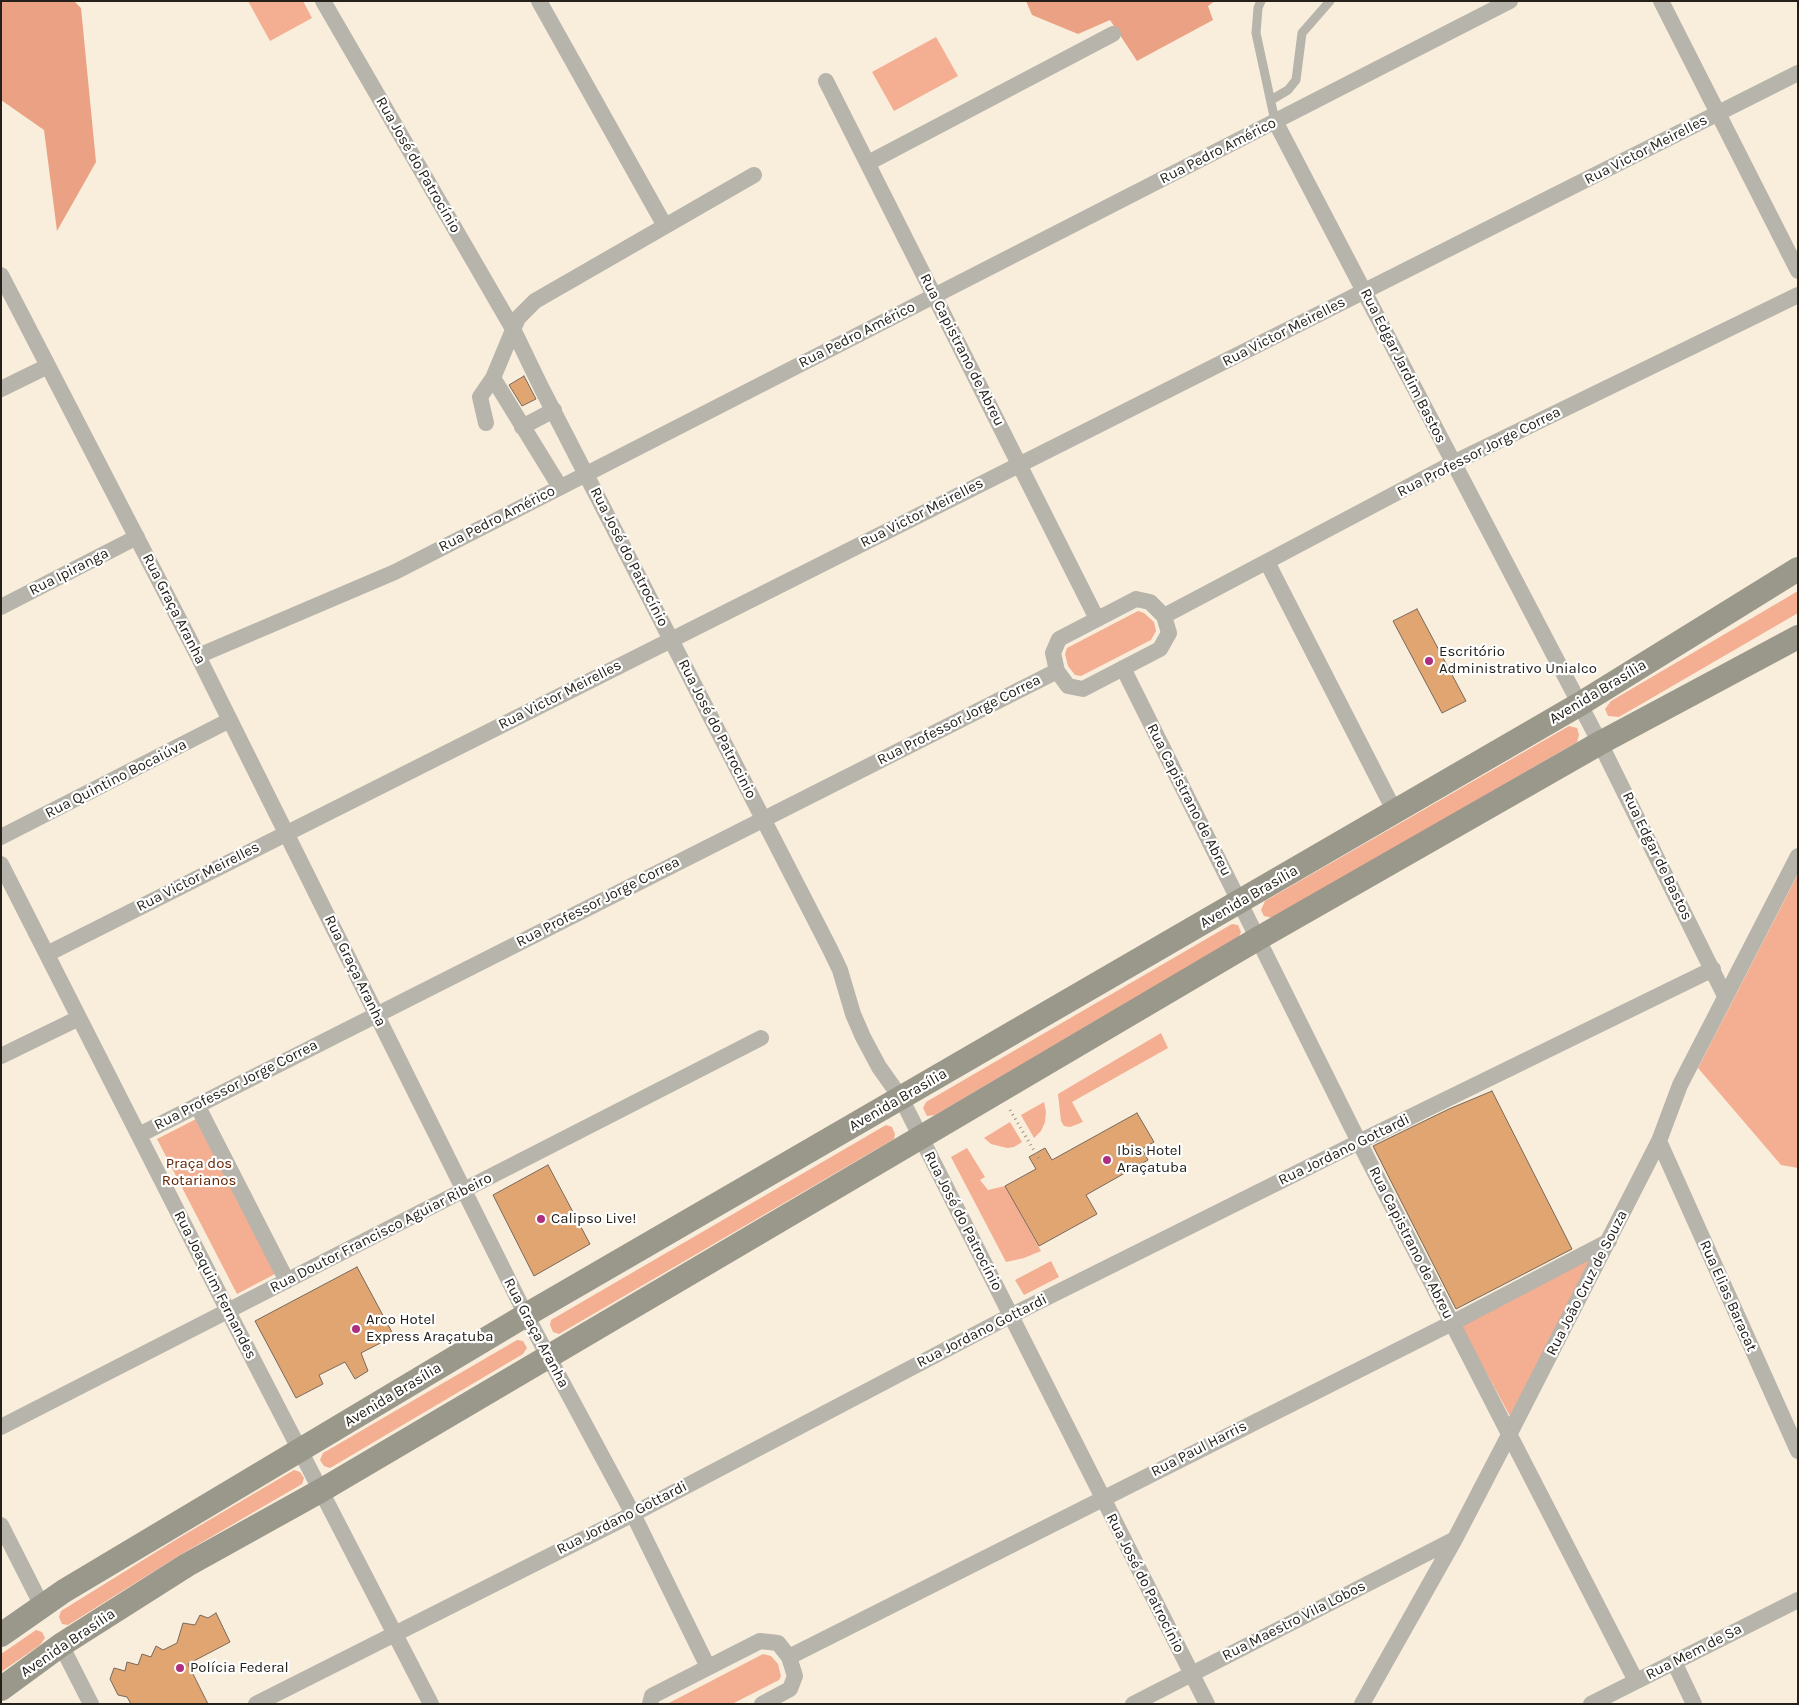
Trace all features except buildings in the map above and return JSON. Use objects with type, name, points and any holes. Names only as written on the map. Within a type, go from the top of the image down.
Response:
[{"type":"main road","name":"Avenida Brasília","points":[[1,1635],[64,1591],[526,1315],[1580,704],[1798,569]]},
{"type":"main road","name":"Avenida Brasília","points":[[1,1688],[61,1645],[188,1565],[322,1490],[1259,938],[1600,743],[1798,637]]},
{"type":"street","name":"Rua José do Patrocínio","points":[[323,1],[513,329]]},
{"type":"street","points":[[539,1],[665,226]]},
{"type":"street","name":"Rua Pedro Américo","points":[[198,656],[395,572],[1510,1]]},
{"type":"street","points":[[1661,1],[1798,271]]},
{"type":"street","points":[[868,163],[1113,34]]},
{"type":"street","name":"Rua Victor Meirelles","points":[[47,954],[1798,73]]},
{"type":"street","name":"Rua Capistrano de Abreu","points":[[826,81],[1097,619]]},
{"type":"street","name":"Rua Edgar Jardim Bastos","points":[[1276,121],[1600,743]]},
{"type":"street","points":[[486,423],[480,397],[493,378],[518,318],[536,301],[754,175]]},
{"type":"street","name":"Rua Graça Aranha","points":[[1,275],[198,656],[526,1315],[633,1514],[708,1667]]},
{"type":"street","name":"Rua Professor Jorge Correa","points":[[1164,616],[1453,463],[1798,295]]},
{"type":"street","points":[[513,329],[587,474]]},
{"type":"street","points":[[1,389],[48,366]]},
{"type":"street","points":[[493,378],[560,487]]},
{"type":"street","points":[[522,427],[554,410]]},
{"type":"street","name":"Rua José do Patrocínio","points":[[587,474],[670,640]]},
{"type":"street","name":"Rua Ipiranga","points":[[1,606],[137,537]]},
{"type":"street","points":[[1267,562],[1394,812]]},
{"type":"street","name":"Rua Professor Jorge Correa","points":[[1136,599],[1150,602],[1164,616],[1169,633],[1160,649],[1083,689],[1068,686],[1057,671],[1052,653],[1058,639],[1136,599]]},
{"type":"street","name":"Rua José do Patrocinio","points":[[670,640],[763,819]]},
{"type":"street","name":"Rua Capistrano de Abreu","points":[[1123,668],[1359,1142],[1636,1681]]},
{"type":"street","name":"Rua Professor Jorge Correa","points":[[139,1135],[1057,671]]},
{"type":"street","name":"Rua Quintino Bocaiúva","points":[[1,837],[230,720]]},
{"type":"street","name":"Rua Edgar de Bastos","points":[[1600,743],[1725,996]]},
{"type":"street","name":"Rua José do Patrocínio","points":[[763,819],[840,970],[853,1014],[863,1037],[879,1067],[902,1098],[1010,1316],[1207,1704]]},
{"type":"street","name":"Rua João Cruz de Souza","points":[[1362,1704],[1455,1539],[1510,1434],[1659,1141],[1680,1084],[1798,856]]},
{"type":"street","name":"Rua Joaquim Fernandes","points":[[1,864],[228,1311],[431,1704]]},
{"type":"street","name":"Rua Jordano Gottardi","points":[[256,1704],[633,1514],[1010,1316],[1359,1142],[1713,969]]},
{"type":"street","points":[[1,1056],[80,1018]]},
{"type":"street","name":"Rua Doutor Francisco Aguiar Ribeiro","points":[[1,1427],[761,1038]]},
{"type":"street","points":[[197,1105],[287,1281]]},
{"type":"street","name":"Rua Elias Baracat","points":[[1659,1141],[1798,1451]]},
{"type":"street","name":"Rua Paul Harris","points":[[789,1657],[1452,1323],[1608,1241]]},
{"type":"street","points":[[1,1526],[42,1606]]},
{"type":"street","name":"Rua Maestro Vila Lobos","points":[[1134,1704],[1455,1539]]},
{"type":"street","name":"Rua Mem de Sa","points":[[1591,1704],[1798,1600]]},
{"type":"street","points":[[650,1704],[652,1696],[760,1641],[778,1643],[789,1657],[795,1676],[790,1689],[762,1704]]},
{"type":"street","points":[[61,1645],[91,1704]]},
{"type":"street","points":[[1674,1662],[1694,1704]]},
{"type":"lane","points":[[1261,1],[1258,8],[1256,33],[1276,121]]},
{"type":"lane","points":[[1271,100],[1288,90],[1296,80],[1302,33],[1330,1]]},
{"type":"path","points":[[1000,1092],[1039,1159]]},
{"type":"green space","points":[[248,1],[303,1],[312,18],[270,41]]},
{"type":"green space","points":[[936,37],[958,76],[894,111],[872,72]]},
{"type":"green space","points":[[1798,591],[1798,613],[1619,717],[1608,716],[1605,709],[1611,701]]},
{"type":"green space","points":[[1138,611],[1144,613],[1154,622],[1156,631],[1151,640],[1081,676],[1075,675],[1068,666],[1065,654],[1067,648]]},
{"type":"green space","points":[[1569,726],[1577,728],[1579,735],[1577,742],[1273,918],[1264,916],[1261,910],[1265,901]]},
{"type":"green space","points":[[1798,874],[1798,1168],[1781,1165],[1698,1068]]},
{"type":"green space","points":[[1232,924],[1238,925],[1241,932],[1239,937],[935,1115],[927,1116],[923,1108],[926,1102]]},
{"type":"green space","points":[[1161,1033],[1168,1048],[1072,1102],[1083,1122],[1070,1127],[1064,1126],[1061,1121],[1058,1094]]},
{"type":"green space","points":[[1044,1102],[1045,1122],[1041,1131],[1034,1138],[1021,1115]]},
{"type":"green space","name":"Praça dos Rotarianos","points":[[196,1119],[275,1274],[237,1294],[157,1139]]},
{"type":"green space","points":[[1010,1122],[1022,1142],[1014,1147],[1007,1148],[991,1144],[984,1138]]},
{"type":"green space","points":[[886,1125],[892,1127],[895,1134],[894,1139],[559,1334],[553,1332],[550,1325],[551,1320]]},
{"type":"green space","points":[[967,1148],[985,1177],[980,1180],[988,1190],[1005,1186],[1041,1251],[1024,1258],[1006,1262],[951,1157]]},
{"type":"green space","points":[[1603,1247],[1510,1416],[1458,1321]]},
{"type":"green space","points":[[1051,1261],[1059,1277],[1024,1295],[1015,1280]]},
{"type":"green space","points":[[517,1340],[523,1341],[527,1348],[523,1354],[330,1468],[324,1466],[320,1460],[323,1453]]},
{"type":"green space","points":[[294,1470],[300,1472],[304,1478],[302,1484],[180,1555],[68,1625],[62,1624],[59,1617],[61,1611],[177,1539]]},
{"type":"green space","points":[[36,1630],[42,1632],[45,1638],[40,1645],[1,1672],[1,1654]]},
{"type":"green space","points":[[763,1654],[771,1656],[778,1664],[781,1676],[779,1680],[732,1704],[667,1704]]},
{"type":"shaded area","points":[[1,1],[74,1],[81,8],[96,162],[57,231],[44,130],[1,100]]},
{"type":"shaded area","points":[[1026,1],[1215,1],[1208,6],[1213,20],[1137,61],[1110,20],[1078,34],[1032,15]]},
{"type":"place","name":"Escritório Administrativo Unialco","points":[[1429,661]]},
{"type":"place","name":"Ibis Hotel Araçatuba","points":[[1107,1160]]},
{"type":"place","name":"Calipso Live!","points":[[541,1219]]},
{"type":"place","name":"Arco Hotel Express Araçatuba","points":[[356,1329]]},
{"type":"place","name":"Polícia Federal","points":[[180,1668]]}]
